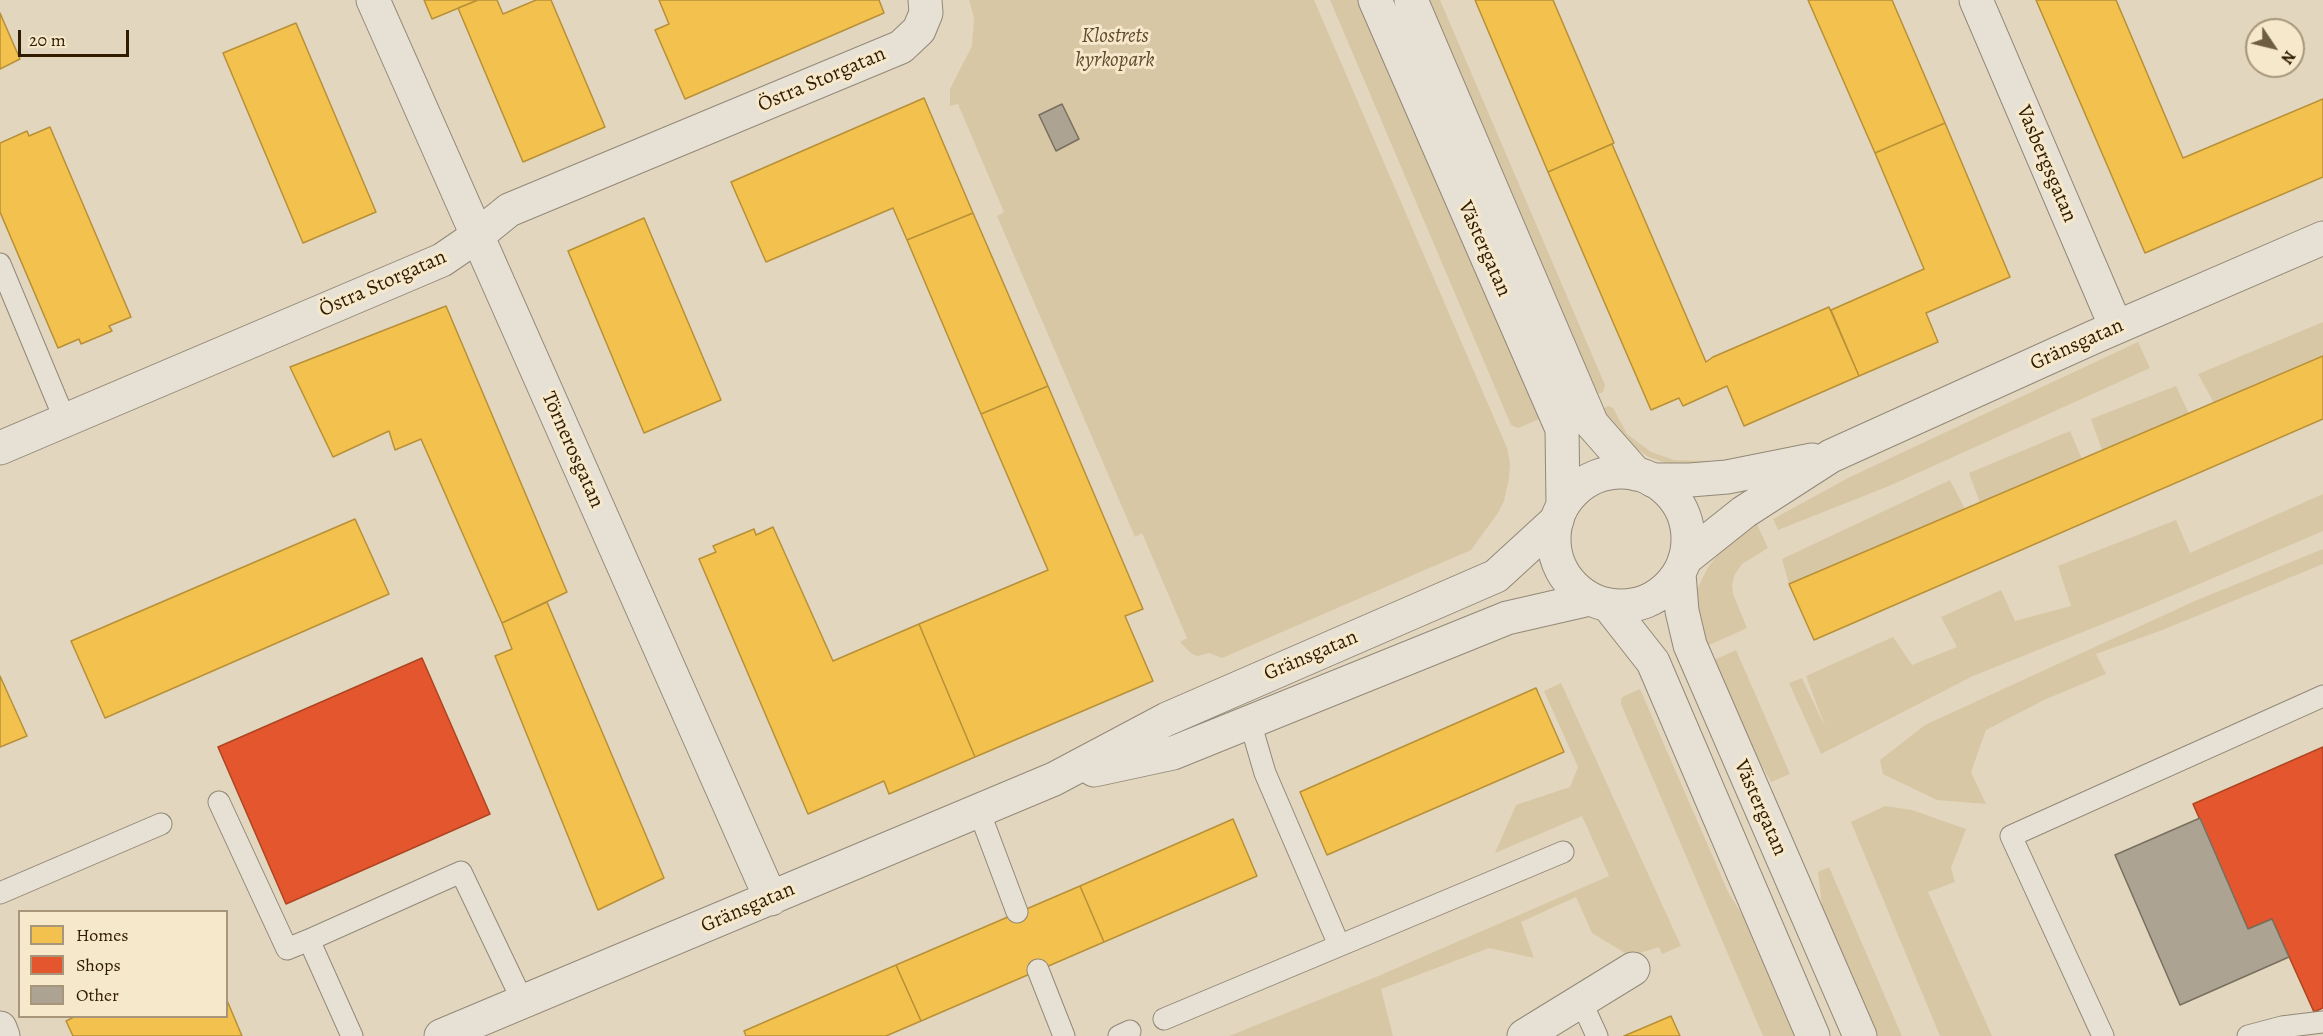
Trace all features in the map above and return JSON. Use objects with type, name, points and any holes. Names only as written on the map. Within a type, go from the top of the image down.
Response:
[{"type":"street","name":"Törnerosgatan","points":[[373,0],[771,899]]},
{"type":"street","name":"Västergatan","points":[[1375,0],[1562,429],[1560,512]]},
{"type":"street","name":"Västergatan","points":[[1411,0],[1592,424],[1644,477]]},
{"type":"street","name":"Vasbergsgatan","points":[[1976,0],[2116,327]]},
{"type":"street","name":"Östra Storgatan","points":[[0,448],[442,260],[509,210],[901,47],[922,15]]},
{"type":"street","name":"Gränsgatan","points":[[1682,567],[1744,512],[1832,456],[2116,327],[2323,238]]},
{"type":"street","name":"Gränsgatan","points":[[1644,477],[1690,480],[1727,477],[1832,456]]},
{"type":"street","points":[[1609,473],[1644,477],[1663,487],[1680,507],[1686,522],[1688,539],[1682,567],[1666,590],[1648,601],[1630,606],[1600,603],[1574,588],[1563,574],[1557,559],[1554,533],[1560,512],[1582,484],[1594,477],[1609,473]]},
{"type":"street","name":"Gränsgatan","points":[[441,1036],[1054,779],[1167,719],[1497,576],[1560,512]]},
{"type":"street","name":"Västergatan","points":[[1682,567],[1682,611],[1690,645],[1860,1036]]},
{"type":"street","name":"Västergatan","points":[[1600,603],[1653,662],[1813,1036]]},
{"type":"street","name":"Gränsgatan","points":[[1054,779],[1173,753],[1507,618],[1600,603]]},
{"type":"street","points":[[1526,1035],[1634,969]]},
{"type":"street","points":[[0,1028],[3,1036]]},
{"type":"lane","points":[[0,264],[65,420]]},
{"type":"lane","points":[[2103,1036],[2011,836],[2323,696]]},
{"type":"lane","points":[[1250,722],[1265,773],[1339,945]]},
{"type":"lane","points":[[219,802],[287,950],[461,872],[523,1002]]},
{"type":"lane","points":[[979,811],[1017,912]]},
{"type":"lane","points":[[0,893],[161,824]]},
{"type":"lane","points":[[1164,1019],[1563,852]]},
{"type":"lane","points":[[309,940],[352,1036]]},
{"type":"lane","points":[[1038,970],[1064,1036]]},
{"type":"lane","points":[[1581,1001],[1597,1036]]},
{"type":"lane","points":[[2248,1036],[2282,1027],[2323,1022]]},
{"type":"green space","name":"Klostrets kyrkopark","points":[[969,0],[1314,0],[1507,448],[1510,463],[1504,501],[1471,550],[1222,658],[1209,653],[1198,656],[1192,654],[1180,642],[1187,638],[1142,533],[1135,537],[997,216],[1004,212],[958,104],[950,106],[950,89],[972,46],[974,18]]},
{"type":"green space","points":[[1330,0],[1363,0],[1542,418],[1518,428],[1511,425]]},
{"type":"green space","points":[[1417,0],[1440,0],[1605,385],[1603,392],[1589,398]]},
{"type":"green space","points":[[2323,322],[2323,356],[2214,403],[2198,374]]},
{"type":"green space","points":[[2138,342],[2150,368],[1889,486],[1778,530],[1773,519],[1848,478]]},
{"type":"green space","points":[[2176,386],[2189,414],[2102,450],[2091,419]]},
{"type":"green space","points":[[1608,406],[1613,408],[1627,434],[1651,452],[1674,460],[1716,462],[1671,465],[1649,457],[1628,444],[1598,411]]},
{"type":"green space","points":[[2070,431],[2082,459],[1980,503],[1969,473]]},
{"type":"green space","points":[[1950,480],[1965,509],[1789,584],[1782,559]]},
{"type":"green space","points":[[2323,494],[2323,531],[2150,605],[1973,676],[1821,754],[1789,683],[1802,678],[1826,729],[1806,676],[1893,637],[1912,665],[1957,647],[1941,617],[2001,590],[2015,621],[2071,606],[2058,566],[2176,520],[2190,553]]},
{"type":"green space","points":[[1757,524],[1768,548],[1742,564],[1735,574],[1732,585],[1733,594],[1747,628],[1705,647],[1697,631],[1696,592],[1707,569],[1718,554],[1738,535]]},
{"type":"green space","points":[[2323,549],[2323,564],[2165,629],[2096,654],[2106,674],[2044,700],[1986,730],[1971,772],[1986,804],[1937,800],[1883,774],[1880,760],[1925,725],[2197,600]]},
{"type":"green space","points":[[1736,650],[1790,774],[1771,782],[1712,661]]},
{"type":"green space","points":[[1561,683],[1681,946],[1662,954],[1659,947],[1630,956],[1592,933],[1576,897],[1521,922],[1534,958],[1489,948],[1381,989],[1393,1036],[1229,1036],[1376,977],[1609,876],[1582,816],[1495,853],[1516,805],[1570,787],[1578,767],[1544,691]]},
{"type":"green space","points":[[1640,689],[1729,894],[1745,919],[1798,1036],[1763,1036],[1621,704],[1624,696]]},
{"type":"green space","points":[[1885,806],[1912,810],[1966,829],[1951,868],[1955,882],[1928,892],[1992,1036],[1940,1036],[1851,822]]},
{"type":"green space","points":[[1829,867],[1902,1036],[1873,1036],[1832,942],[1822,906],[1818,872]]},
{"type":"building: Homes","points":[[424,0],[478,0],[432,19]]},
{"type":"building: Homes","points":[[478,0],[497,0],[503,14],[536,0],[551,0],[605,127],[523,162],[458,8]]},
{"type":"building: Homes","points":[[659,0],[879,0],[884,13],[685,99],[655,30],[669,24]]},
{"type":"building: Homes","points":[[1475,0],[1553,0],[1614,143],[1548,172]]},
{"type":"building: Homes","points":[[1808,0],[1892,0],[1945,123],[1875,153]]},
{"type":"building: Homes","points":[[2036,0],[2116,0],[2183,158],[2323,99],[2323,177],[2145,253]]},
{"type":"building: Homes","points":[[0,13],[20,59],[0,69]]},
{"type":"building: Homes","points":[[296,23],[376,212],[303,243],[223,53]]},
{"type":"building: Homes","points":[[924,98],[973,213],[907,240],[893,208],[766,262],[731,182]]},
{"type":"building: Homes","points":[[1945,123],[2010,277],[1926,313],[1938,342],[1859,376],[1831,310],[1924,269],[1875,153]]},
{"type":"building: Homes","points":[[50,127],[131,317],[109,326],[112,331],[81,344],[79,339],[58,348],[0,212],[0,143],[27,131],[29,136]]},
{"type":"building: Homes","points":[[1612,144],[1706,362],[1829,307],[1859,376],[1744,426],[1727,386],[1683,406],[1679,398],[1651,410],[1548,172]]},
{"type":"building: Homes","points":[[973,213],[1048,386],[981,414],[907,240]]},
{"type":"building: Homes","points":[[644,218],[721,400],[644,433],[568,251]]},
{"type":"building: Homes","points":[[446,306],[567,592],[502,623],[421,439],[395,450],[389,431],[333,457],[290,367]]},
{"type":"building: Homes","points":[[2323,356],[2323,419],[1814,640],[1789,584]]},
{"type":"building: Homes","points":[[1048,386],[1143,609],[1125,616],[1153,681],[975,757],[919,624],[1048,570],[981,414]]},
{"type":"building: Homes","points":[[355,519],[389,594],[105,718],[71,641]]},
{"type":"building: Homes","points":[[773,527],[833,661],[919,624],[975,757],[889,794],[884,781],[808,814],[699,559],[716,552],[713,546],[754,529],[756,535]]},
{"type":"building: Homes","points":[[547,602],[664,878],[598,910],[495,656],[512,649],[502,623]]},
{"type":"building: Homes","points":[[0,676],[27,736],[0,747]]},
{"type":"building: Homes","points":[[1536,688],[1564,752],[1327,855],[1300,792]]},
{"type":"building: Homes","points":[[1233,819],[1257,876],[1104,942],[1080,886]]},
{"type":"building: Homes","points":[[1080,886],[1104,942],[921,1021],[896,965]]},
{"type":"building: Homes","points":[[896,965],[921,1021],[886,1036],[746,1036],[744,1031]]},
{"type":"building: Homes","points":[[228,1003],[242,1036],[73,1036],[66,1021],[72,1018],[228,1018]]},
{"type":"building: Homes","points":[[1671,1016],[1680,1036],[1624,1036]]},
{"type":"building: Shops","points":[[422,658],[490,814],[286,904],[218,747]]},
{"type":"building: Shops","points":[[2323,747],[2323,1008],[2314,1012],[2272,919],[2248,929],[2193,804]]},
{"type":"building: Other","points":[[1062,104],[1079,139],[1056,151],[1039,115]]},
{"type":"building: Other","points":[[2200,818],[2248,929],[2272,919],[2289,957],[2180,1005],[2115,855]]}]
